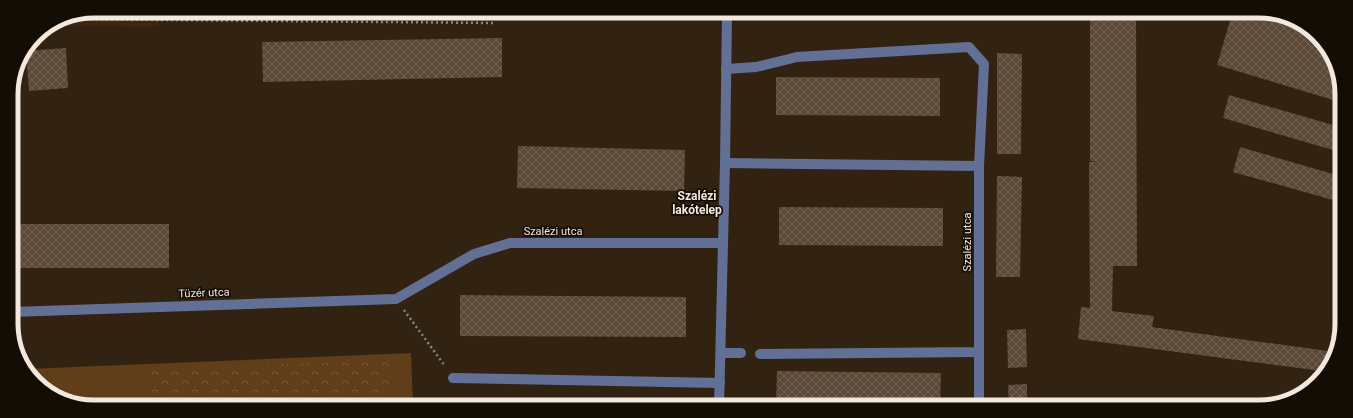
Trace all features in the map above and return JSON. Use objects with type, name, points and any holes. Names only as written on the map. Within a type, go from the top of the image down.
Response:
[{"type":"street","points":[[719,400],[725,163],[726,18]]},
{"type":"street","name":"Szalézi utca","points":[[726,68],[756,68],[797,57],[968,47],[984,64],[979,166],[979,400]]},
{"type":"street","points":[[725,163],[979,166]]},
{"type":"street","name":"Szalézi utca","points":[[396,299],[474,254],[510,244],[723,243]]},
{"type":"street","name":"Tüzér utca","points":[[18,312],[396,299]]},
{"type":"street","points":[[760,354],[979,352]]},
{"type":"street","points":[[721,353],[741,353]]},
{"type":"street","points":[[453,378],[720,384]]},
{"type":"path","points":[[83,19],[494,23]]},
{"type":"path","points":[[396,299],[453,378]]},
{"type":"shaded area","points":[[94,18],[159,18],[159,27],[61,26],[70,22]]},
{"type":"green space","points":[[411,353],[413,400],[94,400],[75,397],[56,390],[40,378],[33,369]]},
{"type":"green space","points":[[391,362],[392,400],[149,400],[148,367]]},
{"type":"building","points":[[1090,18],[1136,18],[1137,266],[1113,266],[1112,311],[1154,316],[1152,327],[1330,351],[1325,362],[1319,371],[1078,339],[1081,307],[1090,308],[1089,162],[1098,162],[1090,161]]},
{"type":"building","points":[[1231,18],[1269,19],[1288,24],[1297,28],[1313,40],[1325,56],[1334,79],[1335,100],[1217,65]]},
{"type":"building","points":[[502,38],[502,77],[263,82],[262,42]]},
{"type":"building","points":[[66,48],[68,88],[29,91],[27,60],[32,51]]},
{"type":"building","points":[[997,53],[1022,54],[1021,154],[997,154]]},
{"type":"building","points":[[776,77],[940,78],[940,116],[776,115]]},
{"type":"building","points":[[1229,95],[1335,126],[1335,151],[1223,118]]},
{"type":"building","points":[[518,146],[685,150],[684,191],[517,188]]},
{"type":"building","points":[[1240,147],[1335,175],[1335,201],[1233,172]]},
{"type":"building","points":[[997,176],[1022,177],[1020,277],[996,277]]},
{"type":"building","points":[[779,207],[943,208],[943,246],[779,245]]},
{"type":"building","points":[[18,224],[169,224],[169,268],[18,268]]},
{"type":"building","points":[[460,295],[686,297],[686,337],[460,336]]},
{"type":"building","points":[[1026,329],[1027,367],[1008,368],[1007,330]]},
{"type":"building","points":[[777,371],[941,373],[940,400],[776,400]]},
{"type":"building","points":[[1027,384],[1027,400],[1009,400],[1008,385]]},
{"type":"district","name":"Szalézi lakótelep","points":[[697,203]]}]
